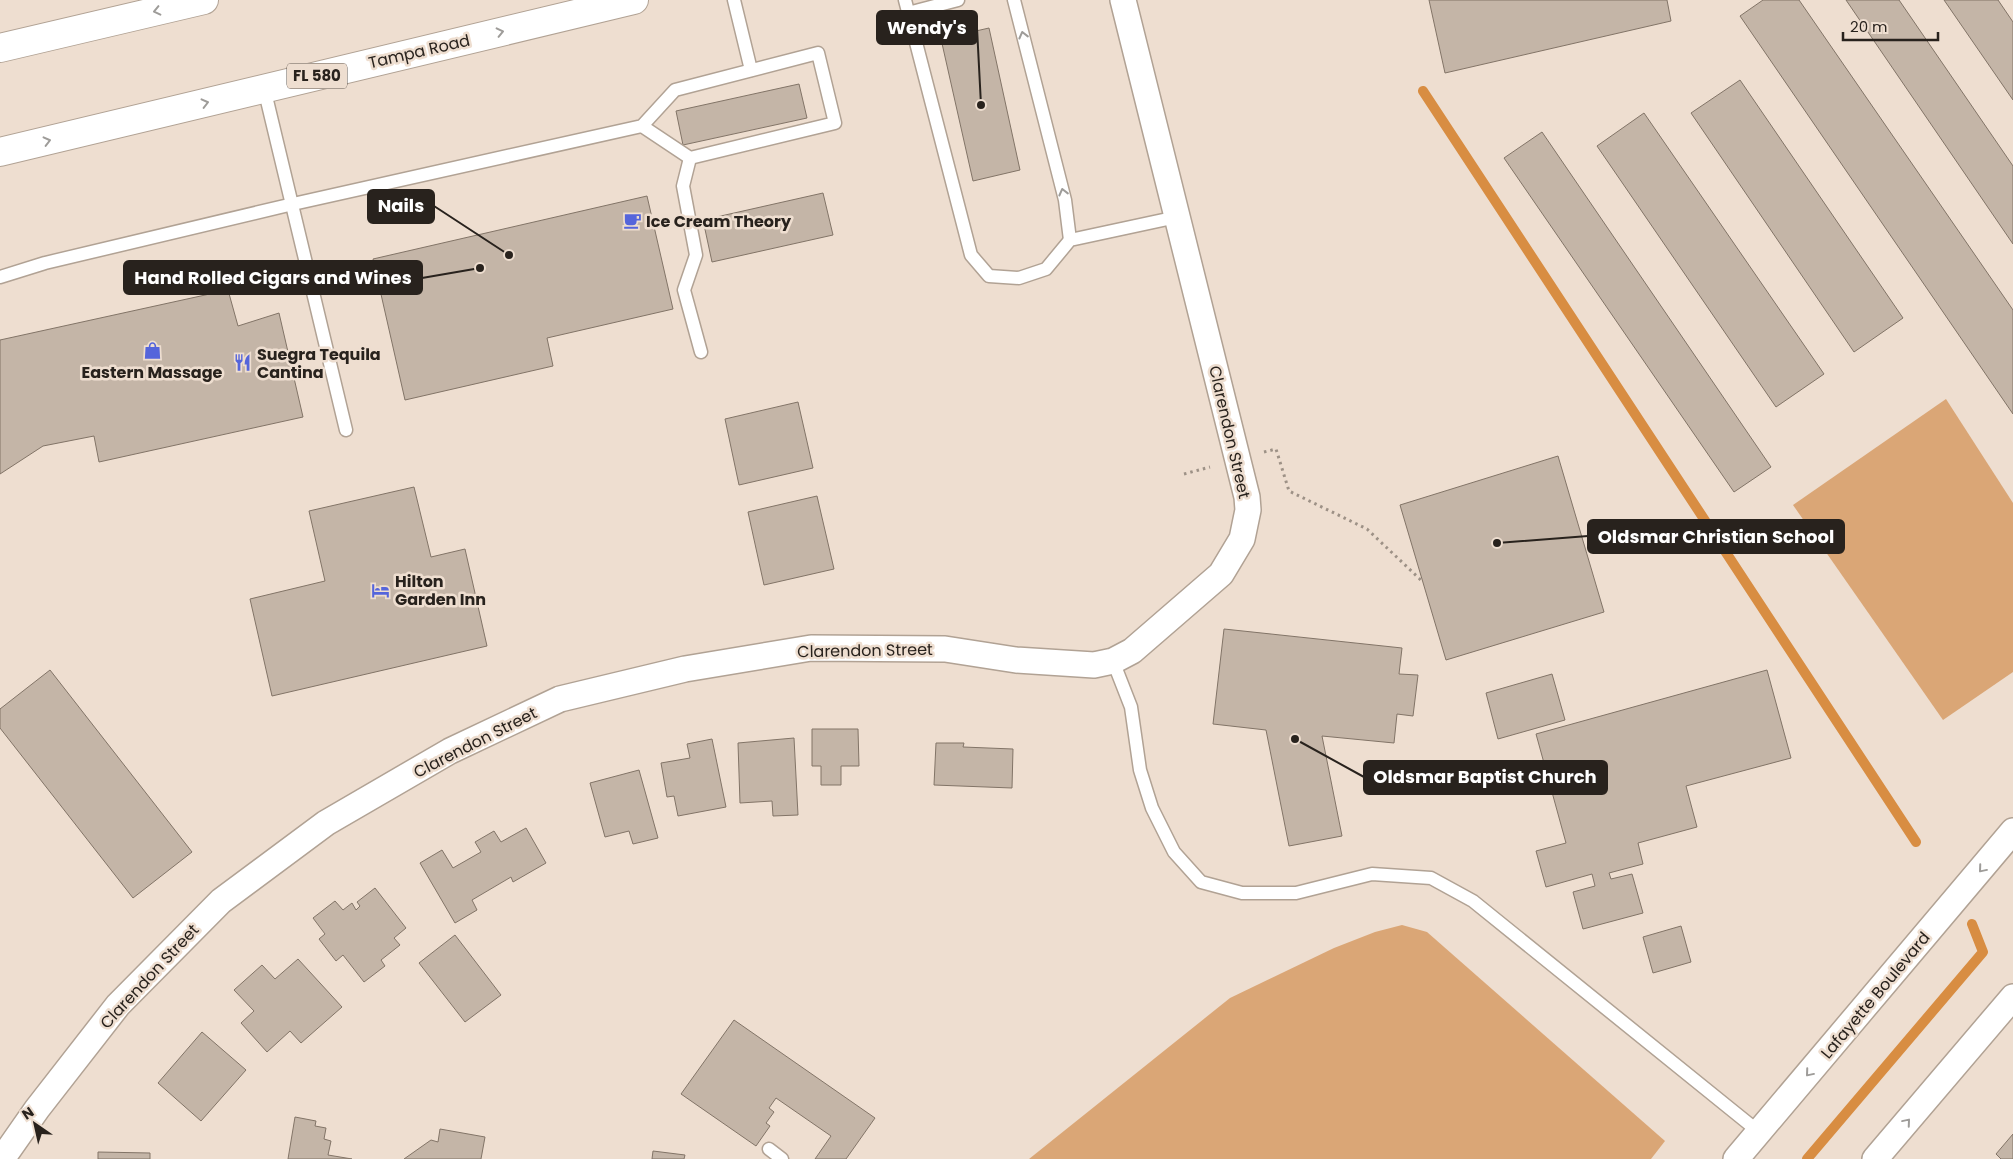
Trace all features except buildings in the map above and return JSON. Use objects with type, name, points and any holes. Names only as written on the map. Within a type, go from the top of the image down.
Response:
[{"type":"main road","points":[[0,48],[204,0]]},
{"type":"main road","name":"Tampa Road","points":[[0,152],[634,0]]},
{"type":"street","name":"Clarendon Street","points":[[2,1159],[37,1109],[118,1005],[221,901],[326,823],[450,752],[560,699],[685,669],[811,648],[945,649],[1016,660],[1094,665],[1113,661],[1132,651],[1221,574],[1242,539],[1248,510],[1245,488],[1123,0]]},
{"type":"street","name":"Lafayette Boulevard","points":[[1736,1159],[2013,831]]},
{"type":"street","points":[[1875,1159],[2013,996]]},
{"type":"lane","points":[[734,0],[751,70]]},
{"type":"lane","points":[[905,0],[971,254],[989,276],[1019,278],[1046,269],[1070,240],[1178,217]]},
{"type":"lane","points":[[908,13],[958,0]]},
{"type":"lane","points":[[1014,0],[1065,200],[1070,240]]},
{"type":"lane","points":[[0,277],[45,263],[293,204],[642,126],[675,90],[818,53],[835,123],[690,158],[642,126]]},
{"type":"lane","points":[[264,88],[346,430]]},
{"type":"lane","points":[[690,158],[683,186],[696,255],[684,290],[700,352]]},
{"type":"lane","points":[[1113,661],[1131,707],[1140,770],[1152,808],[1174,852],[1201,882],[1242,893],[1296,893],[1372,874],[1431,878],[1473,901],[1759,1132]]},
{"type":"lane","points":[[768,1149],[782,1159]]},
{"type":"path","points":[[1276,449],[1289,491],[1367,529],[1423,582]]},
{"type":"shaded area","points":[[1946,399],[2013,503],[2013,672],[1943,720],[1793,505]]},
{"type":"shaded area","points":[[1402,925],[1427,932],[1665,1141],[1651,1159],[1029,1159],[1230,998],[1334,948],[1375,932]]},
{"type":"waterway","points":[[1423,91],[1916,842]]},
{"type":"waterway","points":[[1807,1159],[1983,952],[1972,924]]},
{"type":"place","name":"Wendy's","points":[[981,105]]},
{"type":"place","name":"Ice Cream Theory","points":[[632,221]]},
{"type":"place","name":"Nails","points":[[509,255]]},
{"type":"place","name":"Hand Rolled Cigars and Wines","points":[[480,268]]},
{"type":"place","name":"Eastern Massage","points":[[152,350]]},
{"type":"place","name":"Suegra Tequila Cantina","points":[[243,363]]},
{"type":"place","name":"Oldsmar Christian School","points":[[1497,543]]},
{"type":"place","name":"Hilton Garden Inn","points":[[381,590]]},
{"type":"place","name":"Oldsmar Baptist Church","points":[[1295,739]]}]
